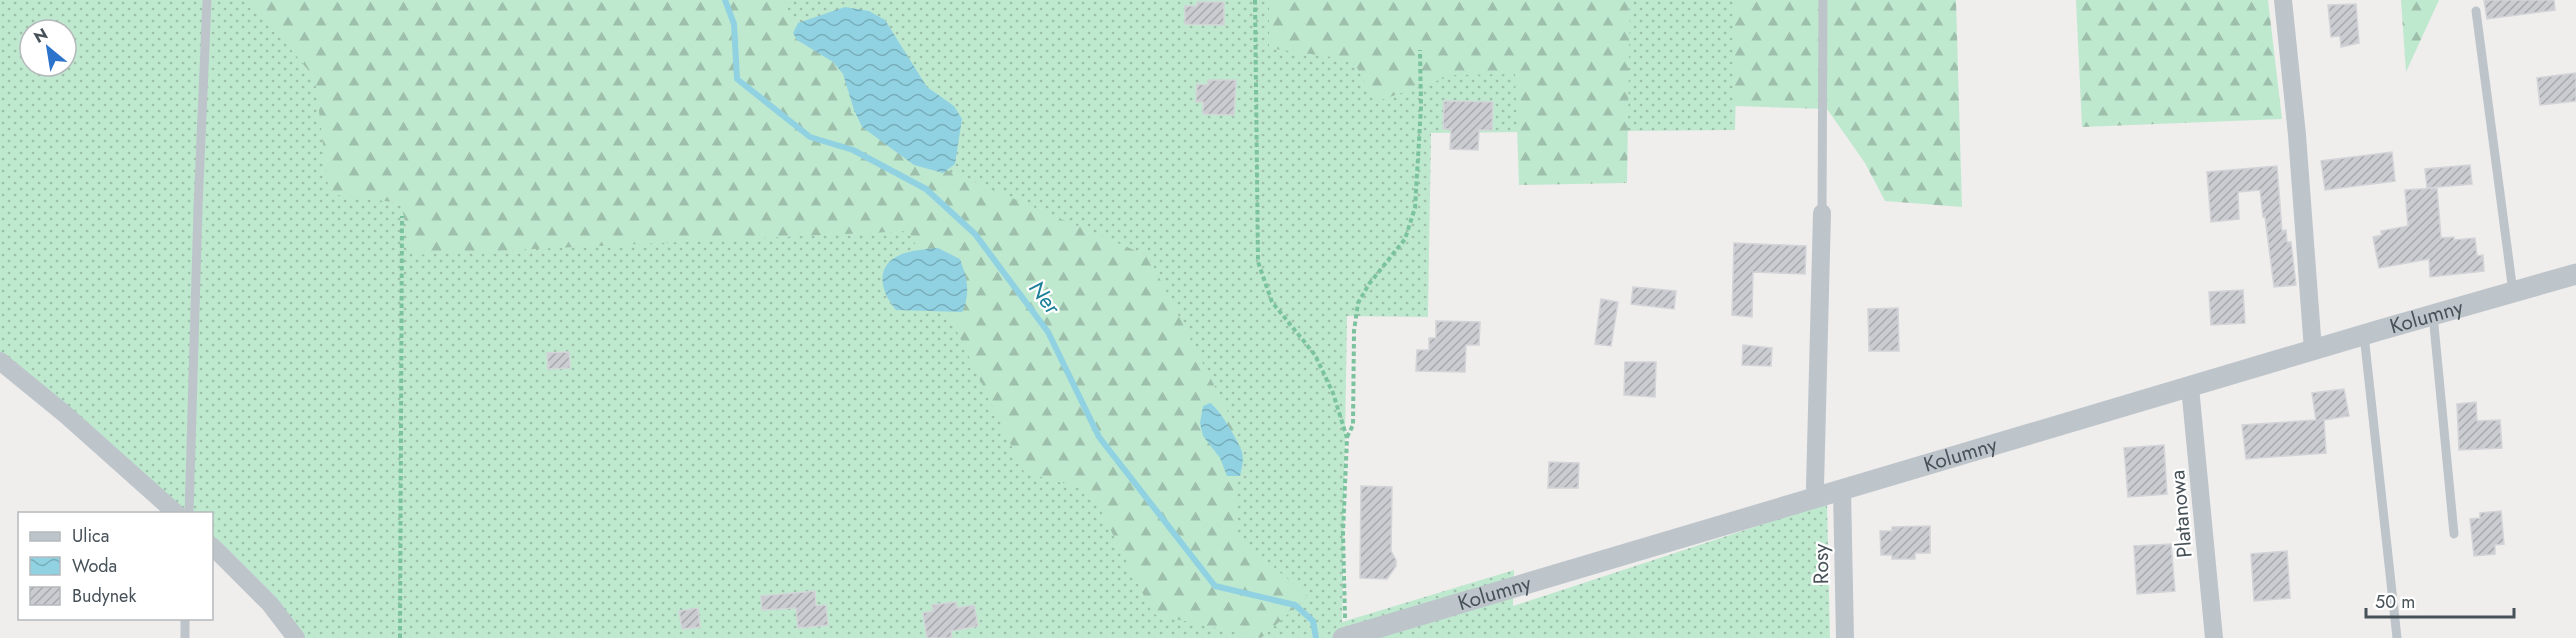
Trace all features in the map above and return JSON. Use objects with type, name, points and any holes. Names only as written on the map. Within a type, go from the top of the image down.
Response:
[{"type":"street","points":[[2283,0],[2297,135],[2313,350]]},
{"type":"street","points":[[1819,498],[1815,487],[1822,213]]},
{"type":"street","name":"Kolumny","points":[[1345,638],[2364,334],[2576,274]]},
{"type":"street","points":[[0,361],[66,415],[176,512]]},
{"type":"street","name":"Platanowa","points":[[2190,387],[2214,638]]},
{"type":"street","name":"Rosy","points":[[1842,490],[1845,638]]},
{"type":"street","points":[[213,547],[270,604],[296,638]]},
{"type":"lane","points":[[189,512],[207,0]]},
{"type":"lane","points":[[1822,213],[1823,0]]},
{"type":"lane","points":[[2476,11],[2513,292]]},
{"type":"lane","points":[[2433,315],[2454,534]]},
{"type":"lane","points":[[2364,334],[2397,638]]},
{"type":"lane","points":[[185,620],[185,638]]},
{"type":"path","points":[[1255,0],[1257,262],[1272,302],[1316,355],[1333,393],[1347,438],[1343,533],[1345,638]]},
{"type":"path","points":[[1347,438],[1353,425],[1354,331],[1358,303],[1369,284],[1405,239],[1414,208],[1421,107],[1420,50]]},
{"type":"path","points":[[400,638],[402,216]]},
{"type":"green space","points":[[0,0],[1738,0],[1735,130],[1431,133],[1428,317],[1347,316],[1342,622],[1514,570],[1513,606],[1827,503],[1830,638],[302,638],[213,542],[213,512],[182,512],[0,359]]},
{"type":"green space","points":[[249,0],[783,0],[798,28],[851,68],[851,113],[916,157],[1148,256],[1236,428],[1238,537],[1308,596],[1261,638],[1153,614],[1091,491],[1024,472],[909,231],[412,255],[401,203],[329,194],[315,78]]},
{"type":"green space","points":[[1269,0],[1630,0],[1627,183],[1519,185],[1515,74],[1454,75],[1375,102],[1353,60],[1269,48]]},
{"type":"green space","points":[[1735,0],[1956,0],[1962,207],[1885,201],[1865,163],[1827,109],[1735,106]]},
{"type":"green space","points":[[2076,0],[2268,0],[2282,119],[2082,127]]},
{"type":"green space","points":[[2401,0],[2439,0],[2406,72]]},
{"type":"water","points":[[845,7],[869,11],[885,20],[927,87],[954,106],[962,119],[955,164],[943,173],[914,165],[862,127],[843,74],[833,62],[797,40],[793,33],[798,23]]},
{"type":"water","points":[[938,248],[960,259],[967,286],[962,312],[896,310],[883,286],[882,278],[888,263],[905,253]]},
{"type":"water","points":[[1210,403],[1223,418],[1240,447],[1243,458],[1240,476],[1227,476],[1220,458],[1203,436],[1200,423],[1203,406]]},
{"type":"building","points":[[2484,0],[2554,0],[2555,10],[2487,19]]},
{"type":"building","points":[[1197,2],[1224,2],[1224,25],[1185,24],[1185,6],[1197,6]]},
{"type":"building","points":[[2356,4],[2359,43],[2341,47],[2340,36],[2331,37],[2328,5]]},
{"type":"building","points":[[2576,73],[2576,101],[2540,105],[2537,78]]},
{"type":"building","points":[[1208,80],[1236,80],[1234,115],[1203,114],[1203,102],[1196,102],[1197,84],[1208,85]]},
{"type":"building","points":[[1444,101],[1493,102],[1492,130],[1479,130],[1478,150],[1450,149],[1451,129],[1443,129]]},
{"type":"building","points":[[2392,152],[2395,181],[2325,190],[2321,161]]},
{"type":"building","points":[[2470,165],[2472,184],[2427,188],[2425,169]]},
{"type":"building","points":[[2277,166],[2282,231],[2286,230],[2287,242],[2291,242],[2296,285],[2274,287],[2260,190],[2238,192],[2239,219],[2211,222],[2207,172]]},
{"type":"building","points":[[2437,188],[2441,238],[2454,237],[2454,240],[2475,238],[2477,256],[2483,255],[2484,271],[2430,277],[2429,259],[2379,268],[2373,237],[2382,235],[2381,231],[2408,226],[2405,190]]},
{"type":"building","points":[[1734,243],[1806,246],[1805,274],[1753,272],[1752,317],[1732,315]]},
{"type":"building","points":[[1633,287],[1676,291],[1674,309],[1631,304]]},
{"type":"building","points":[[2243,290],[2245,323],[2211,325],[2209,292]]},
{"type":"building","points":[[1601,299],[1618,302],[1611,346],[1595,344]]},
{"type":"building","points":[[1898,308],[1899,351],[1869,351],[1868,309]]},
{"type":"building","points":[[1436,321],[1480,322],[1479,345],[1466,345],[1465,372],[1416,371],[1417,350],[1429,350],[1429,338],[1436,338]]},
{"type":"building","points":[[1743,345],[1772,348],[1771,366],[1742,365]]},
{"type":"building","points":[[569,352],[570,368],[548,369],[547,353]]},
{"type":"building","points":[[1625,362],[1656,362],[1655,397],[1624,395]]},
{"type":"building","points":[[2344,389],[2349,416],[2324,420],[2326,453],[2246,459],[2242,425],[2316,420],[2312,393]]},
{"type":"building","points":[[2476,402],[2477,421],[2500,420],[2502,448],[2459,450],[2457,404]]},
{"type":"building","points":[[2164,445],[2167,494],[2128,497],[2124,448]]},
{"type":"building","points":[[1549,462],[1579,463],[1578,488],[1548,488]]},
{"type":"building","points":[[1361,486],[1392,487],[1391,551],[1396,560],[1396,566],[1387,579],[1360,578]]},
{"type":"building","points":[[2501,511],[2504,544],[2495,545],[2495,554],[2474,556],[2470,519],[2480,518],[2480,513]]},
{"type":"building","points":[[1930,526],[1930,553],[1915,553],[1915,559],[1892,559],[1892,555],[1881,555],[1880,531],[1892,531],[1892,527]]},
{"type":"building","points":[[2171,544],[2175,591],[2137,594],[2134,546]]},
{"type":"building","points":[[2287,551],[2290,598],[2254,601],[2251,554]]},
{"type":"building","points":[[815,591],[816,606],[826,605],[828,625],[798,628],[796,608],[762,610],[761,596]]},
{"type":"building","points":[[956,602],[957,608],[974,605],[978,626],[951,631],[952,638],[927,638],[923,613],[933,611],[932,605]]},
{"type":"building","points":[[698,608],[700,627],[682,629],[679,611]]},
{"type":"waterway","name":"Ner","points":[[725,0],[734,24],[737,79],[810,137],[853,150],[926,189],[975,234],[1048,332],[1099,437],[1215,586],[1295,605],[1313,621],[1316,638]]}]
